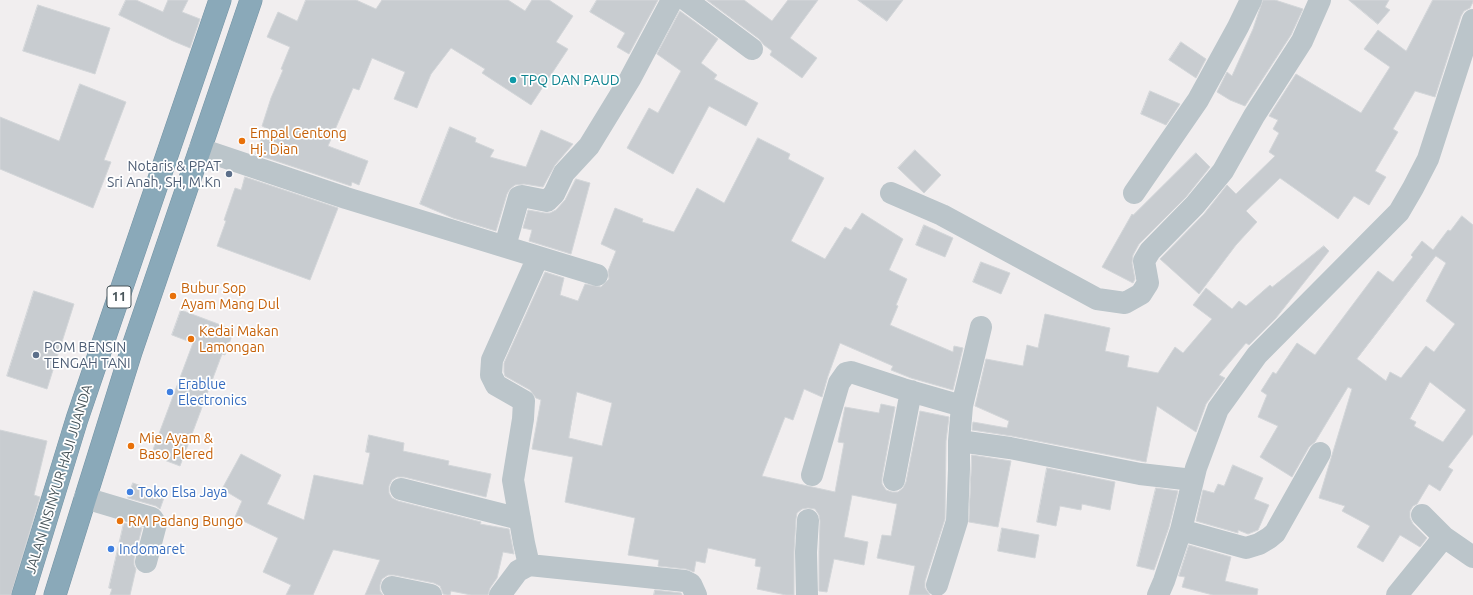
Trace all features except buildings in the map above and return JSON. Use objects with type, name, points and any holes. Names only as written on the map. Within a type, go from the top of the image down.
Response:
[{"type":"highway","name":"JALAN INSINYUR HAJI JUANDA","points":[[23,595],[77,419],[220,0]]},
{"type":"highway","name":"11","points":[[55,595],[131,352],[251,0]]},
{"type":"highway","points":[[102,345],[131,352]]},
{"type":"highway","points":[[77,419],[107,428]]},
{"type":"street","points":[[504,246],[519,197],[522,196],[547,201],[554,194],[564,173],[589,146],[630,79],[672,0]]},
{"type":"street","points":[[686,0],[752,49]]},
{"type":"street","points":[[1134,193],[1198,100],[1251,0]]},
{"type":"street","points":[[891,194],[942,215],[1098,299],[1125,303],[1141,294],[1148,283],[1144,261],[1150,251],[1195,205],[1223,171],[1254,116],[1302,41],[1320,0]]},
{"type":"street","points":[[1158,595],[1182,530],[1196,468],[1218,410],[1256,355],[1399,212],[1428,159],[1473,20]]},
{"type":"street","points":[[200,149],[346,198],[597,275]]},
{"type":"street","points":[[529,565],[513,480],[523,419],[524,401],[496,385],[491,375],[492,360],[538,257]]},
{"type":"street","points":[[937,585],[957,521],[959,441],[962,406],[981,327]]},
{"type":"street","points":[[812,475],[839,383],[846,372],[852,372],[962,406]]},
{"type":"street","points":[[894,480],[911,391]]},
{"type":"street","points":[[959,441],[1010,448],[1140,474],[1193,480]]},
{"type":"street","points":[[1182,530],[1246,548],[1259,544],[1275,533],[1320,453]]},
{"type":"street","points":[[401,489],[520,519]]},
{"type":"street","points":[[85,498],[152,518],[156,524],[146,562]]},
{"type":"street","points":[[1422,515],[1444,538],[1473,557]]},
{"type":"street","points":[[807,595],[806,552],[808,520]]},
{"type":"street","points":[[1397,595],[1444,538]]},
{"type":"street","points":[[500,595],[518,571],[529,565],[686,581],[691,584],[696,595]]},
{"type":"street","points":[[392,586],[432,595]]},
{"type":"place","name":"TPQ DAN PAUD","points":[[513,80]]},
{"type":"place","name":"Empal Gentong Hj. Dian","points":[[242,141]]},
{"type":"place","name":"Notaris & PPAT Sri Anah, SH, M.Kn","points":[[229,174]]},
{"type":"place","name":"Bubur Sop Ayam Mang Dul","points":[[173,296]]},
{"type":"place","name":"Kedai Makan Lamongan","points":[[191,339]]},
{"type":"place","name":"POM BENSIN TENGAH TANI","points":[[36,355]]},
{"type":"place","name":"Erablue Electronics","points":[[170,392]]},
{"type":"place","name":"Mie Ayam & Baso Plered","points":[[131,446]]},
{"type":"place","name":"Toko Elsa Jaya","points":[[130,492]]},
{"type":"place","name":"RM Padang Bungo","points":[[120,521]]},
{"type":"place","name":"Indomaret","points":[[111,549]]}]
